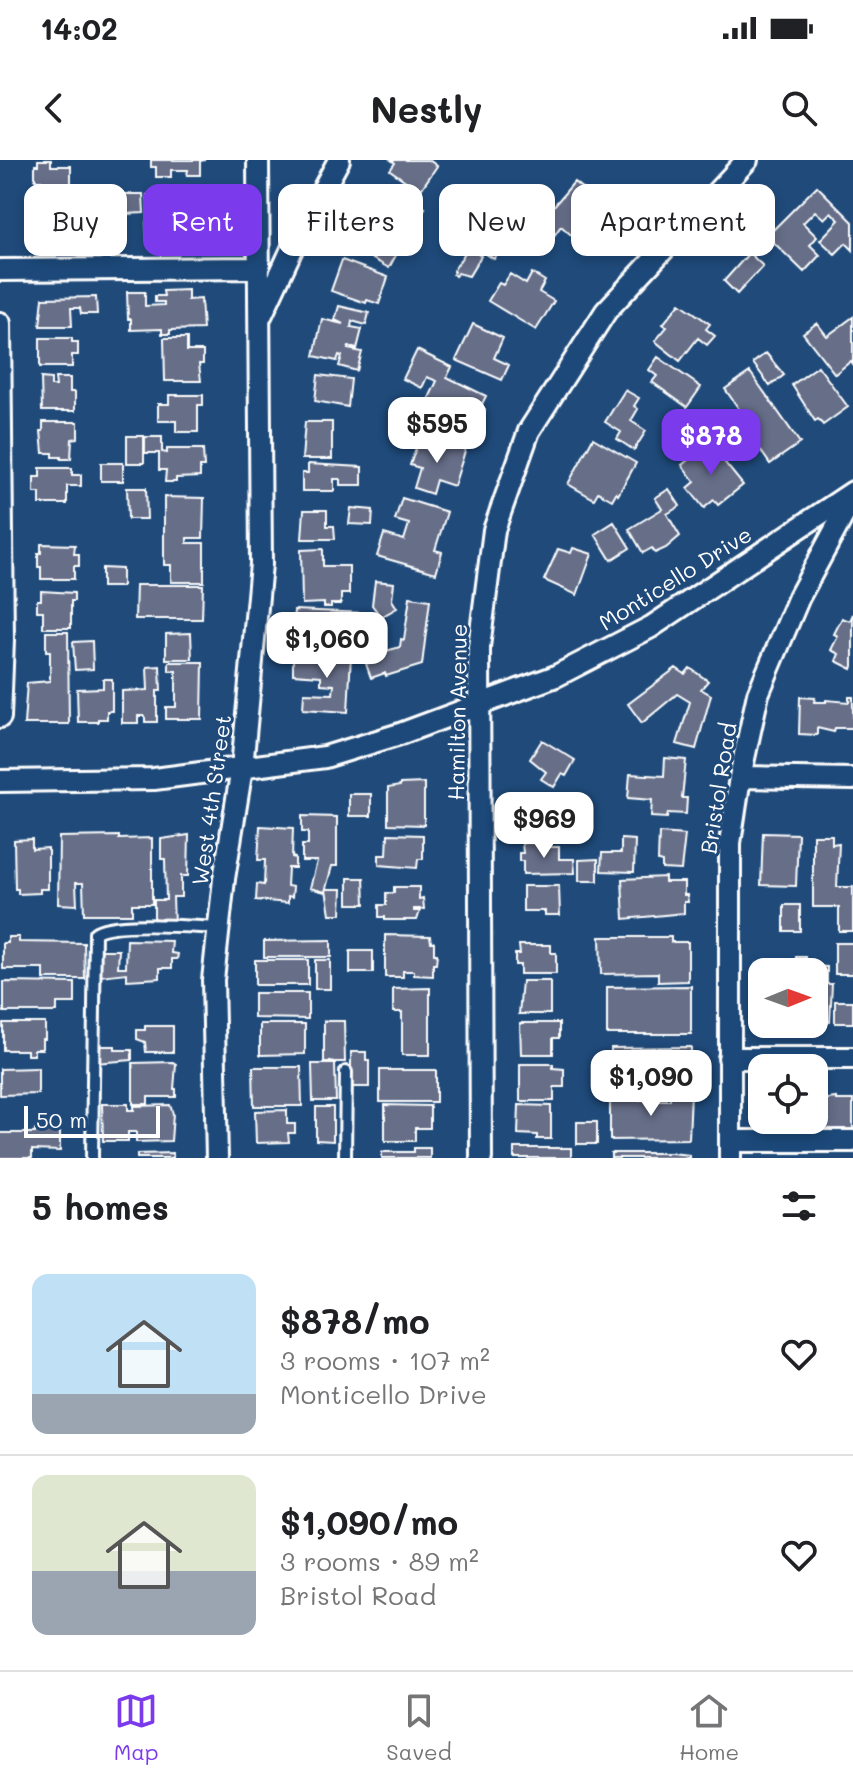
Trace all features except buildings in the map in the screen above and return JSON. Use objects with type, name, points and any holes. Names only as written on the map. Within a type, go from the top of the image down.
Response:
[{"type":"street","name":"West 4th Street","points":[[217,1158],[213,980],[242,768],[261,564],[258,160]]},
{"type":"street","points":[[259,321],[298,236],[339,160]]},
{"type":"street","name":"Hamilton Avenue","points":[[481,1158],[479,647],[494,530],[529,431],[606,311],[747,160]]},
{"type":"street","points":[[0,270],[258,268]]},
{"type":"street","points":[[0,323],[3,640],[0,717]]},
{"type":"street","name":"Monticello Drive","points":[[0,781],[154,779],[325,757],[400,734],[556,676],[651,627],[853,494]]},
{"type":"street","name":"Bristol Road","points":[[730,1149],[730,843],[740,777],[758,694],[799,597],[853,494]]},
{"type":"street","points":[[740,777],[853,779]]},
{"type":"street","points":[[729,1058],[853,1058]]},
{"type":"street","points":[[730,1149],[853,1141]]},
{"type":"lane","points":[[92,1158],[95,933],[102,927],[219,928]]},
{"type":"lane","points":[[345,1158],[346,1072]]}]
